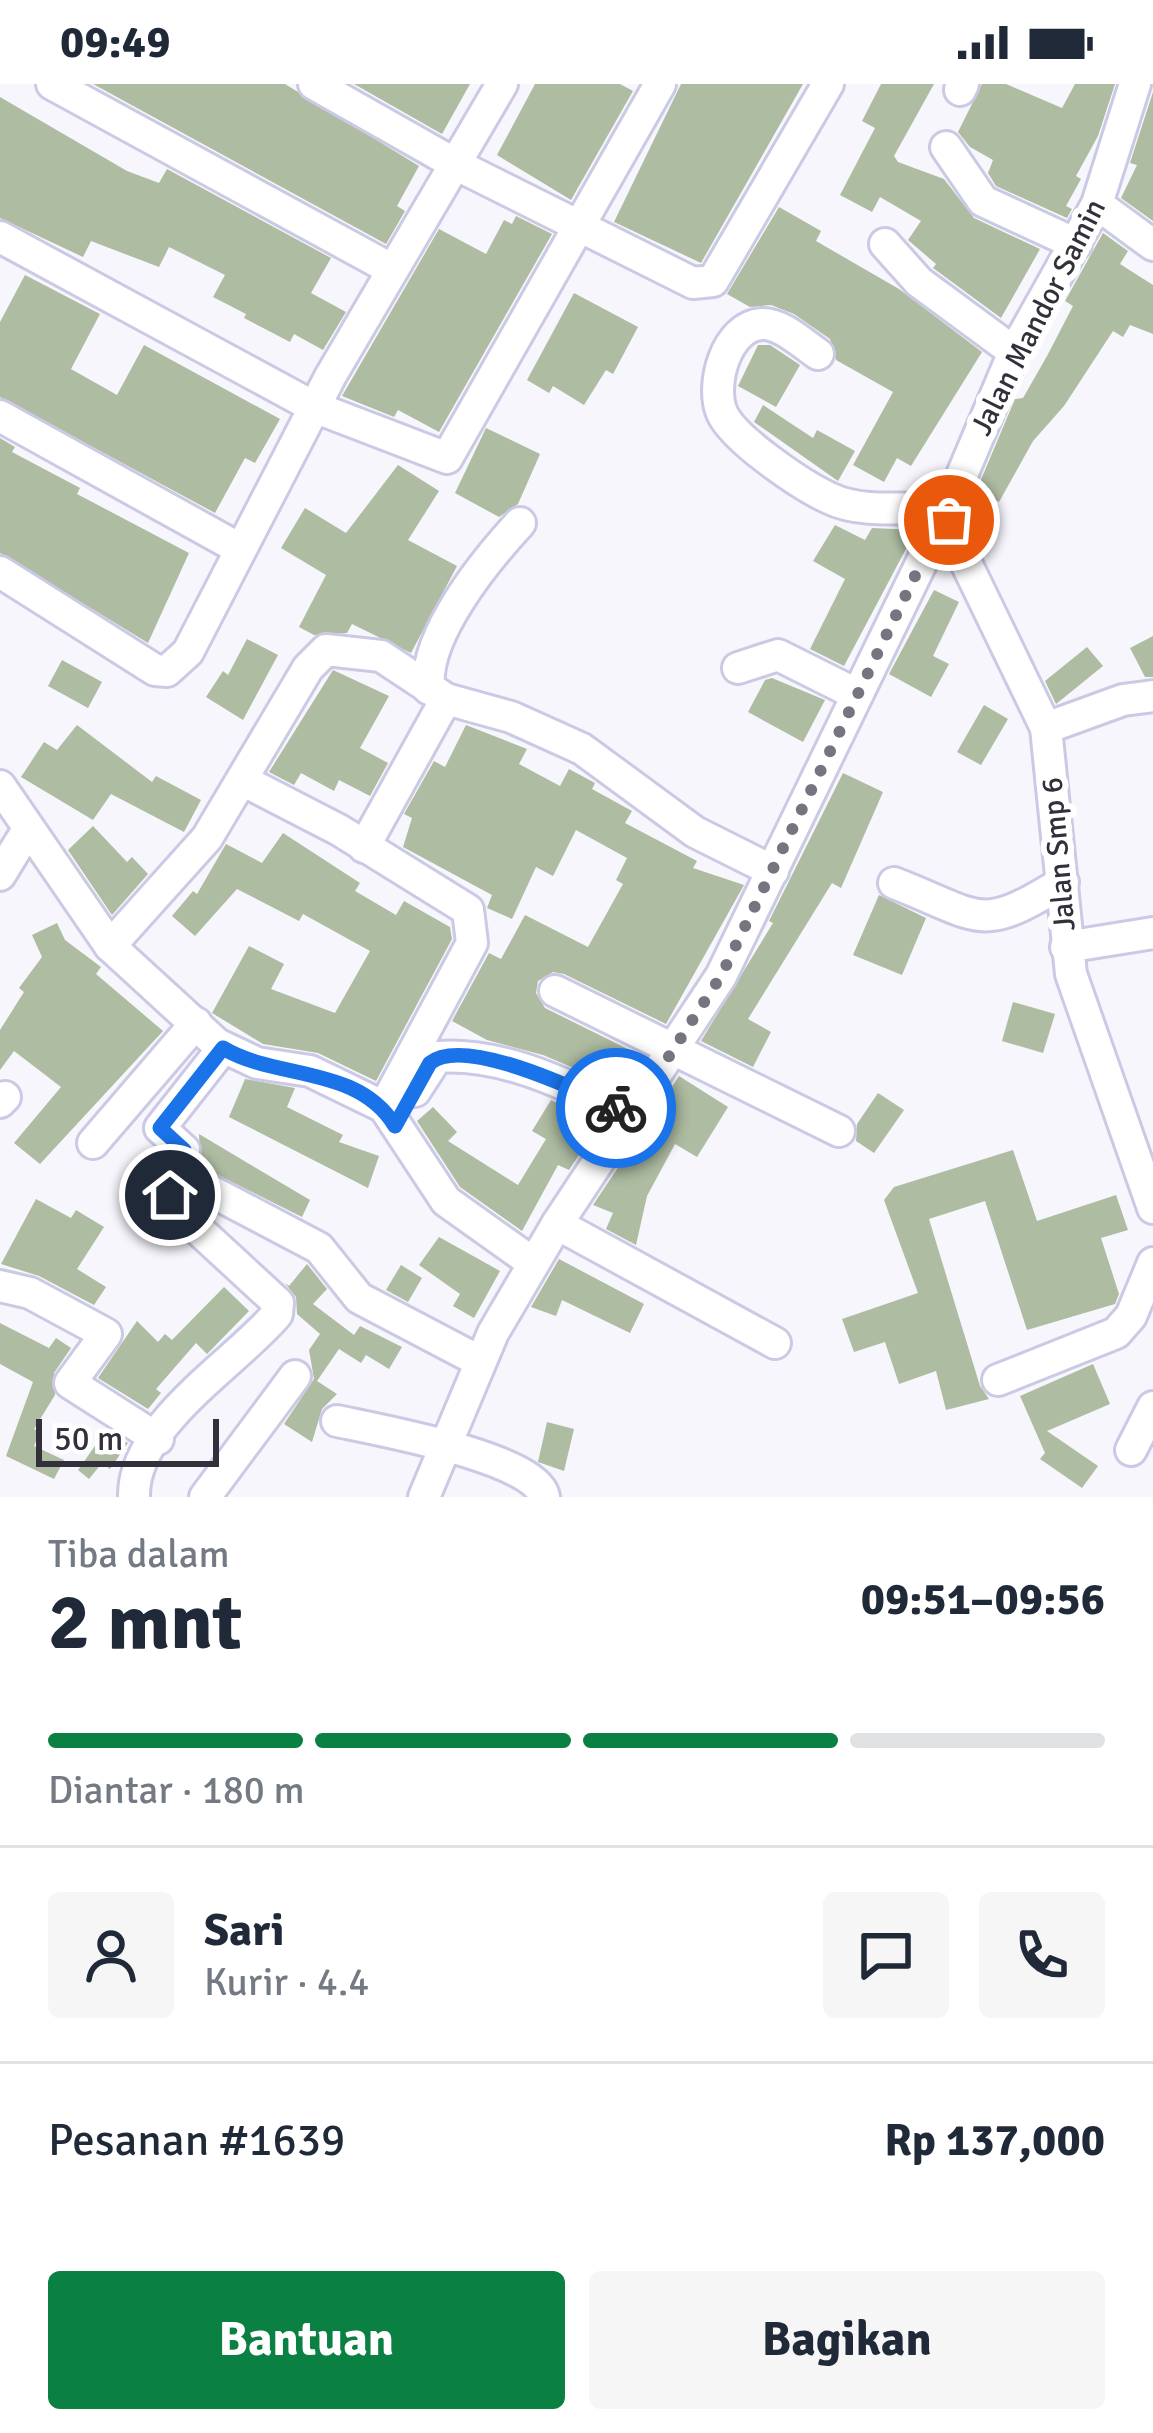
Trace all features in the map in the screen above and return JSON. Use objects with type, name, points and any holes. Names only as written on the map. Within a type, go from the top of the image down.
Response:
[{"type":"street","points":[[52,84],[391,269]]},
{"type":"street","points":[[314,84],[457,165],[693,283],[713,280],[827,84]]},
{"type":"street","points":[[0,572],[154,670],[167,671],[188,652],[314,407],[502,84]]},
{"type":"street","points":[[0,237],[314,407],[447,458],[660,84]]},
{"type":"street","name":"Jalan Mandor Samin","points":[[424,1497],[479,1361],[533,1264],[721,976],[948,508],[1014,352],[1097,204],[1135,84]]},
{"type":"street","points":[[946,146],[983,201],[1076,244]]},
{"type":"street","points":[[1097,204],[1153,245]]},
{"type":"street","points":[[885,244],[919,282],[1014,352]]},
{"type":"street","points":[[818,354],[776,326],[760,324],[746,330],[736,338],[717,377],[722,415],[757,451],[829,498],[872,507],[948,508]]},
{"type":"street","points":[[0,416],[240,549]]},
{"type":"street","name":"Jalan Smp 6","points":[[948,508],[953,536],[1046,728],[1066,947],[1142,1141],[1153,1208]]},
{"type":"street","points":[[438,694],[427,670],[439,639],[484,565],[520,523]]},
{"type":"street","points":[[110,946],[174,879],[244,782],[308,668],[326,650],[381,656],[438,694],[511,717],[582,749],[694,832],[772,871]]},
{"type":"street","points":[[738,668],[778,656],[856,694]]},
{"type":"street","points":[[364,848],[438,694]]},
{"type":"street","points":[[1046,728],[1123,700],[1153,696]]},
{"type":"street","points":[[244,782],[468,910],[472,943],[390,1116]]},
{"type":"street","points":[[0,786],[26,831],[110,946],[223,1048],[257,1063],[310,1071],[390,1116],[446,1202],[533,1264]]},
{"type":"street","points":[[0,874],[26,831]]},
{"type":"street","points":[[894,883],[988,920],[1009,916],[1063,882]]},
{"type":"street","points":[[1066,947],[1153,933]]},
{"type":"street","points":[[555,991],[838,1131]]},
{"type":"street","points":[[93,1143],[196,1022]]},
{"type":"street","points":[[134,1497],[134,1479],[195,1388],[259,1336],[277,1314],[278,1303],[177,1210],[170,1195],[184,1150],[160,1128],[223,1048]]},
{"type":"street","points":[[390,1116],[437,1057],[466,1055],[557,1080],[631,1115]]},
{"type":"street","points":[[205,1188],[319,1248],[359,1298],[479,1361]]},
{"type":"street","points":[[557,1224],[775,1343]]},
{"type":"street","points":[[998,1380],[1115,1333],[1131,1316],[1153,1263]]},
{"type":"street","points":[[0,1286],[30,1293],[106,1334],[70,1383],[158,1439]]},
{"type":"street","points":[[206,1497],[295,1376]]},
{"type":"street","points":[[1131,1450],[1153,1407]]},
{"type":"street","points":[[337,1421],[448,1444],[533,1481],[544,1497]]},
{"type":"building","points":[[93,84],[285,84],[419,166],[397,206],[405,211],[386,244]]},
{"type":"building","points":[[354,84],[470,84],[442,134]]},
{"type":"building","points":[[535,84],[620,84],[633,91],[571,200],[497,155]]},
{"type":"building","points":[[681,84],[803,84],[701,263],[614,222]]},
{"type":"building","points":[[881,84],[934,84],[894,156],[898,162],[944,179],[974,218],[1040,249],[1001,318],[933,268],[936,264],[908,240],[921,221],[880,197],[872,212],[840,195],[875,128],[862,121]]},
{"type":"building","points":[[982,84],[1006,84],[1062,108],[1075,84],[1115,84],[1098,136],[1076,176],[1081,179],[1066,206],[1072,209],[1067,218],[996,186],[988,173],[993,160],[970,147],[958,132]]},
{"type":"building","points":[[1153,92],[1153,221],[1121,198],[1137,165],[1130,163]]},
{"type":"building","points":[[0,97],[127,171],[159,183],[167,169],[331,258],[311,293],[346,312],[323,350],[294,334],[290,342],[244,318],[246,314],[213,297],[225,275],[169,247],[159,267],[91,241],[83,257],[0,218]]},
{"type":"building","points":[[779,207],[821,231],[816,241],[899,289],[982,352],[911,466],[897,458],[884,482],[853,465],[893,392],[836,360],[830,339],[794,314],[771,305],[750,307],[727,294]]},
{"type":"building","points":[[516,216],[552,234],[439,432],[398,410],[394,417],[342,396],[439,229],[486,254],[504,220],[512,224]]},
{"type":"building","points":[[1103,233],[1128,251],[1120,264],[1153,285],[1153,334],[1130,325],[1123,337],[1113,331],[1064,406],[1033,441],[999,502],[977,489],[1015,399],[1023,398],[1047,356],[1073,306],[1065,301]]},
{"type":"building","points":[[25,275],[100,314],[71,369],[117,395],[144,345],[280,419],[255,463],[245,458],[215,513],[0,397],[0,322]]},
{"type":"building","points":[[574,293],[638,327],[613,374],[606,370],[584,405],[553,386],[549,393],[527,380]]},
{"type":"building","points":[[758,345],[770,345],[800,365],[776,407],[738,386]]},
{"type":"building","points":[[763,405],[813,438],[817,430],[855,451],[838,481],[754,422]]},
{"type":"building","points":[[486,428],[540,454],[518,504],[499,517],[455,493]]},
{"type":"building","points":[[0,438],[15,447],[12,452],[80,488],[77,494],[189,553],[148,643],[0,553]]},
{"type":"building","points":[[398,465],[439,491],[408,540],[457,566],[411,653],[352,624],[347,633],[314,635],[299,627],[326,575],[281,548],[305,508],[346,533]]},
{"type":"building","points":[[835,525],[865,540],[872,528],[916,530],[844,666],[810,649],[845,579],[813,561]]},
{"type":"building","points":[[934,590],[959,602],[933,656],[949,664],[931,697],[889,674]]},
{"type":"building","points":[[1153,636],[1153,677],[1145,677],[1130,648]]},
{"type":"building","points":[[247,639],[278,655],[243,720],[206,697],[223,671],[228,675]]},
{"type":"building","points":[[1087,647],[1103,666],[1056,704],[1045,681]]},
{"type":"building","points":[[62,660],[102,682],[88,708],[48,686]]},
{"type":"building","points":[[333,670],[389,696],[360,748],[388,763],[370,796],[339,780],[334,791],[301,773],[294,785],[269,772]]},
{"type":"building","points":[[772,678],[825,700],[803,742],[748,712],[765,680]]},
{"type":"building","points":[[984,705],[1008,719],[981,765],[957,752]]},
{"type":"building","points":[[77,725],[152,782],[156,776],[201,800],[184,832],[111,794],[93,820],[21,777],[44,742],[57,750]]},
{"type":"building","points":[[466,725],[527,749],[519,764],[560,786],[569,769],[595,783],[592,789],[632,811],[625,823],[697,861],[693,868],[744,885],[666,1024],[564,974],[553,972],[538,981],[536,993],[545,1008],[644,1057],[623,1089],[543,1055],[487,1040],[452,1021],[489,953],[501,959],[525,915],[588,947],[623,884],[616,880],[627,858],[576,830],[553,876],[536,867],[512,919],[487,908],[492,895],[403,847],[412,818],[404,814],[434,761],[445,767]]},
{"type":"building","points":[[843,773],[883,792],[841,888],[832,883],[748,1019],[771,1032],[753,1067],[701,1041],[773,923],[769,921]]},
{"type":"building","points":[[93,826],[127,862],[132,857],[148,874],[112,915],[68,850]]},
{"type":"building","points":[[283,833],[360,883],[355,891],[396,915],[404,901],[450,927],[452,939],[376,1081],[318,1053],[263,1044],[212,1013],[249,946],[284,964],[271,989],[335,1013],[370,951],[303,914],[299,921],[237,889],[195,936],[172,916],[193,891],[197,894],[226,844],[262,863]]},
{"type":"building","points":[[879,895],[926,918],[902,975],[853,955]]},
{"type":"building","points":[[57,923],[65,940],[101,967],[96,974],[163,1031],[40,1164],[14,1143],[61,1087],[14,1051],[0,1070],[0,1030],[24,992],[19,988],[42,957],[32,935]]},
{"type":"building","points":[[1013,1002],[1055,1014],[1043,1053],[1002,1041]]},
{"type":"building","points":[[679,1076],[728,1107],[697,1157],[675,1144],[647,1196],[636,1245],[606,1229],[613,1213],[593,1205]]},
{"type":"building","points":[[245,1079],[295,1088],[287,1107],[343,1135],[339,1142],[379,1156],[368,1188],[229,1117]]},
{"type":"building","points":[[878,1093],[904,1110],[874,1153],[856,1141],[857,1124]]},
{"type":"building","points":[[551,1100],[601,1122],[569,1170],[558,1165],[522,1231],[460,1187],[417,1121],[433,1107],[457,1132],[448,1141],[518,1185],[546,1139],[532,1131]]},
{"type":"building","points":[[199,1134],[310,1200],[302,1217],[200,1166]]},
{"type":"building","points":[[1013,1150],[1037,1221],[1116,1195],[1128,1230],[1101,1238],[1119,1294],[1115,1304],[1027,1330],[985,1201],[929,1219],[980,1386],[989,1399],[946,1410],[936,1371],[899,1384],[885,1342],[854,1352],[842,1319],[918,1293],[884,1200],[894,1187]]},
{"type":"building","points":[[36,1199],[71,1218],[76,1210],[104,1227],[77,1269],[106,1287],[94,1305],[39,1276],[1,1264]]},
{"type":"building","points":[[439,1237],[500,1271],[474,1318],[453,1306],[460,1294],[419,1265]]},
{"type":"building","points":[[559,1259],[644,1304],[630,1333],[562,1300],[556,1316],[531,1307]]},
{"type":"building","points":[[307,1264],[327,1289],[313,1304],[354,1335],[360,1326],[402,1347],[389,1369],[366,1355],[361,1363],[339,1349],[317,1381],[337,1394],[322,1409],[312,1442],[284,1424],[314,1379],[309,1350],[320,1334],[297,1314],[296,1297],[285,1283],[289,1286]]},
{"type":"building","points":[[401,1265],[422,1278],[408,1302],[386,1290]]},
{"type":"building","points":[[224,1287],[249,1311],[207,1354],[196,1343],[156,1389],[161,1393],[148,1409],[98,1378],[137,1321],[158,1342],[165,1334],[172,1340]]},
{"type":"building","points":[[0,1323],[49,1348],[56,1338],[71,1348],[54,1373],[55,1395],[34,1429],[40,1432],[34,1446],[64,1460],[54,1479],[6,1456],[33,1382],[0,1364]]},
{"type":"building","points":[[1093,1364],[1110,1404],[1047,1431],[1098,1466],[1082,1488],[1040,1459],[1045,1453],[1020,1396]]},
{"type":"building","points":[[547,1422],[574,1429],[564,1471],[538,1462]]},
{"type":"building","points":[[107,1429],[128,1443],[110,1469],[102,1463],[89,1479],[78,1470]]},
{"type":"way so far","points":[[616,1108],[631,1115],[721,976],[948,508],[949,520]]},
{"type":"route","points":[[170,1195],[184,1150],[160,1128],[223,1048],[257,1063],[310,1071],[384,1107],[395,1126],[437,1057],[466,1055],[557,1080],[616,1108]]}]
